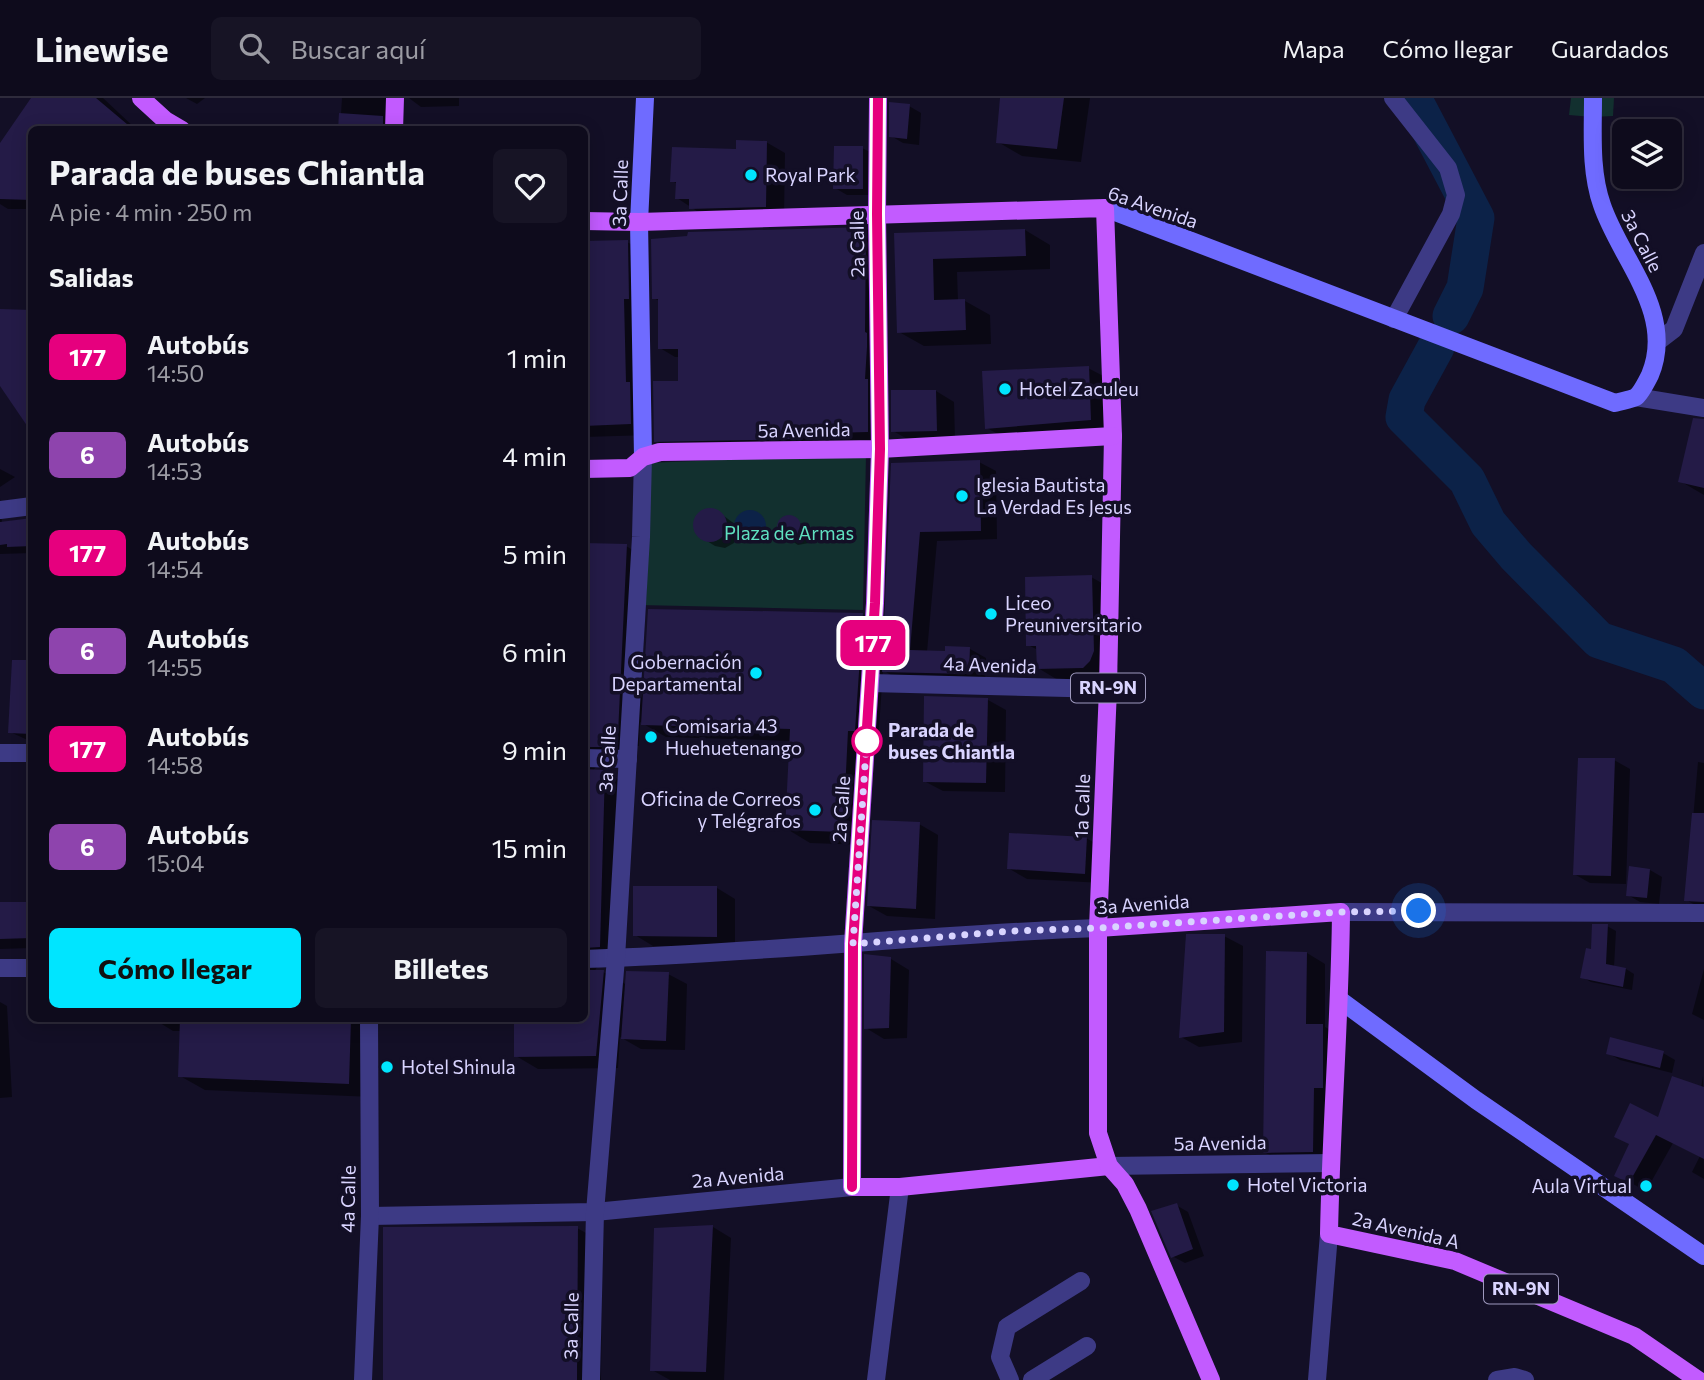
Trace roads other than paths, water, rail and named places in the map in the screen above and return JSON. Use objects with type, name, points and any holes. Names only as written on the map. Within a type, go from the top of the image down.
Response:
[{"type":"main road","points":[[141,98],[164,125]]},
{"type":"main road","points":[[394,126],[395,98]]},
{"type":"main road","name":"2a Calle","points":[[852,1187],[853,944],[870,683],[880,449],[878,98]]},
{"type":"main road","name":"6a Avenida","points":[[588,221],[639,222],[1105,208]]},
{"type":"main road","name":"1a Calle","points":[[1105,208],[1113,436],[1108,689],[1098,928],[1098,1133],[1109,1166],[1125,1184],[1138,1209],[1210,1379]]},
{"type":"main road","name":"5a Avenida","points":[[588,469],[631,468],[643,457],[660,452],[880,449],[1113,436]]},
{"type":"main road","points":[[1329,1234],[1340,1000],[1340,912]]},
{"type":"main road","name":"3a Avenida","points":[[1098,928],[1340,912]]},
{"type":"main road","name":"2a Avenida","points":[[852,1187],[900,1187],[1109,1166]]},
{"type":"main road","name":"2a Avenida A","points":[[1329,1234],[1455,1261],[1634,1336],[1698,1380]]},
{"type":"street","name":"3a Calle","points":[[591,1380],[595,1212],[616,958],[641,537],[643,457],[639,222],[645,98]]},
{"type":"street","points":[[1393,98],[1448,168],[1456,195],[1451,214],[1394,319]]},
{"type":"street","name":"3a Calle","points":[[1593,98],[1595,173],[1601,203],[1653,314],[1657,342],[1655,362],[1649,378],[1636,397]]},
{"type":"street","name":"6a Avenida","points":[[1105,208],[1615,403],[1636,397]]},
{"type":"street","points":[[1657,342],[1674,329],[1704,254]]},
{"type":"street","points":[[1636,397],[1704,408]]},
{"type":"street","points":[[0,510],[28,506]]},
{"type":"street","name":"4a Avenida","points":[[870,683],[1108,689]]},
{"type":"street","points":[[0,753],[28,753]]},
{"type":"street","points":[[588,758],[628,759]]},
{"type":"street","name":"3a Avenida","points":[[1340,912],[1704,912]]},
{"type":"street","name":"3a Avenida","points":[[588,959],[853,944],[1012,931],[1098,928]]},
{"type":"street","points":[[0,968],[28,968]]},
{"type":"street","points":[[1340,1000],[1476,1100],[1704,1256]]},
{"type":"street","name":"4a Calle","points":[[363,1380],[370,1216],[369,1022]]},
{"type":"street","name":"5a Avenida","points":[[1109,1166],[1331,1163]]},
{"type":"street","name":"2a Avenida","points":[[370,1216],[595,1212],[852,1187]]},
{"type":"street","points":[[876,1380],[900,1187]]},
{"type":"street","points":[[1317,1380],[1329,1234]]},
{"type":"street","points":[[1010,1380],[1000,1357],[1007,1327],[1081,1281]]},
{"type":"street","points":[[1032,1380],[1087,1346]]},
{"type":"street","points":[[1497,1380],[1515,1377],[1525,1380]]},
{"type":"water","points":[[750,510],[761,515],[766,526],[761,537],[750,542],[739,537],[734,526],[739,515]]},
{"type":"waterway","points":[[1413,98],[1476,218],[1465,288],[1451,316]]},
{"type":"waterway","points":[[1436,347],[1407,400],[1404,417],[1467,480],[1488,523],[1516,556],[1599,640],[1674,665],[1704,691]]},
{"type":"place","name":"Royal Park","points":[[751,175]]},
{"type":"place","name":"Hotel Zaculeu","points":[[1005,389]]},
{"type":"place","name":"Iglesia Bautista La Verdad Es Jesus","points":[[962,496]]},
{"type":"place","name":"Liceo Preuniversitario","points":[[991,614]]},
{"type":"place","name":"Gobernación Departamental","points":[[756,673]]},
{"type":"place","name":"Comisaria 43 Huehuetenango","points":[[651,737]]},
{"type":"place","name":"Parada de buses Chiantla","points":[[867,741]]},
{"type":"place","name":"Oficina de Correos y Telégrafos","points":[[815,810]]},
{"type":"place","name":"Hotel Shinula","points":[[387,1067]]},
{"type":"place","name":"Hotel Victoria","points":[[1233,1185]]},
{"type":"place","name":"Aula Virtual","points":[[1646,1186]]},
{"type":"park label","name":"Plaza de Armas","points":[[789,533]]}]
